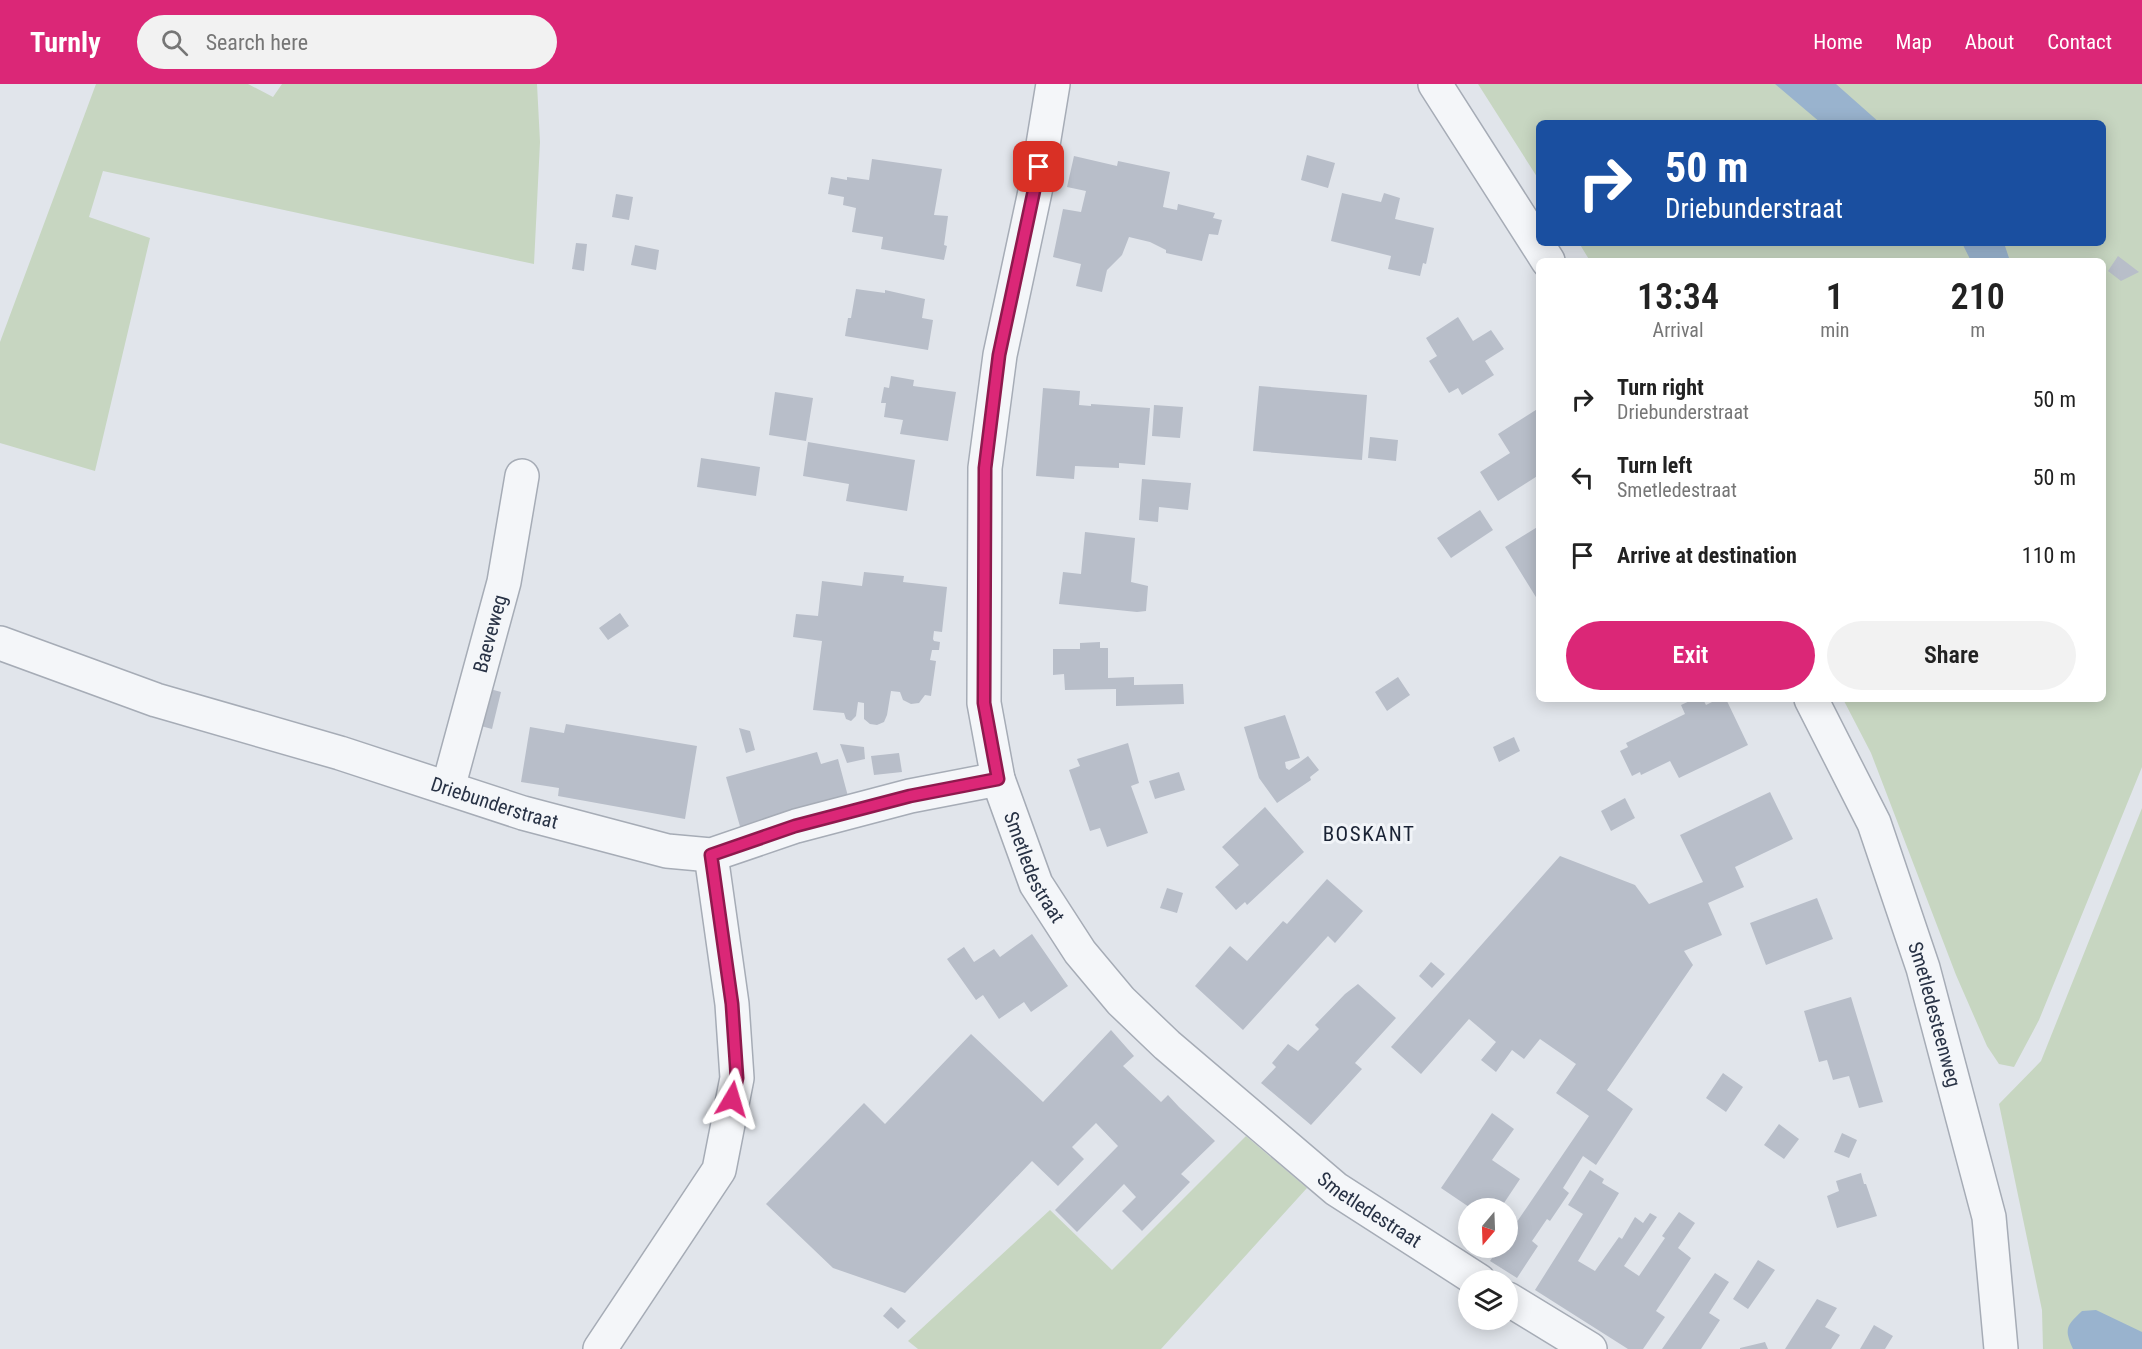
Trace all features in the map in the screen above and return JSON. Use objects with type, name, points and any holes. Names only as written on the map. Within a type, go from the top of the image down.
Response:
[{"type":"street","name":"Smetledestraat","points":[[1053,84],[1036,187],[999,355],[985,468],[984,703],[998,779],[1036,884],[1080,952],[1121,1001],[1167,1044],[1336,1189],[1462,1270]]},
{"type":"street","points":[[1435,84],[1536,242]]},
{"type":"street","name":"Baeveweg","points":[[448,788],[504,582],[522,476]]},
{"type":"street","name":"Driebunderstraat","points":[[0,643],[156,700],[340,753],[523,813],[667,851],[711,855],[795,826],[910,796],[998,779]]},
{"type":"street","name":"Smetledesteenweg","points":[[1813,702],[1874,823],[1923,968],[1989,1217],[2001,1349]]},
{"type":"street","points":[[600,1349],[719,1170],[737,1078],[732,1004],[711,855]]},
{"type":"street","points":[[1518,1305],[1590,1349]]},
{"type":"green space","points":[[96,84],[248,84],[273,97],[282,84],[537,84],[540,142],[534,264],[103,171],[89,217],[150,238],[95,471],[0,443],[0,342]]},
{"type":"green space","points":[[1478,84],[2142,84],[2142,767],[2039,1020],[2014,1067],[1999,1064],[1987,1046],[1956,975],[1871,753],[1845,702],[2106,702],[2106,258],[1588,258],[1581,246],[2106,246],[2106,120],[1536,120],[1536,175]]},
{"type":"green space","points":[[2142,808],[2142,1349],[2043,1349],[2042,1310],[1999,1104],[2041,1061]]},
{"type":"green space","points":[[1246,1136],[1307,1188],[1161,1349],[918,1349],[908,1341],[1050,1210],[1112,1270]]},
{"type":"water","points":[[1775,84],[1836,84],[1877,120],[1817,120]]},
{"type":"water","points":[[1964,246],[2005,246],[2009,258],[1970,258]]},
{"type":"water","points":[[2096,1310],[2142,1332],[2142,1349],[2073,1349],[2068,1337],[2070,1324],[2082,1311]]},
{"type":"building","points":[[1307,155],[1335,163],[1328,188],[1301,180]]},
{"type":"building","points":[[1074,156],[1117,166],[1118,161],[1170,172],[1163,207],[1177,210],[1178,204],[1215,213],[1213,218],[1222,220],[1218,235],[1209,234],[1202,261],[1166,253],[1166,250],[1150,242],[1129,237],[1122,255],[1107,270],[1102,292],[1076,286],[1081,264],[1053,257],[1063,209],[1081,212],[1086,191],[1067,187]]},
{"type":"building","points":[[872,159],[942,169],[934,215],[948,216],[944,260],[881,249],[883,237],[852,232],[856,208],[843,205],[844,197],[828,194],[831,177],[869,180]]},
{"type":"building","points":[[1342,193],[1381,202],[1384,193],[1400,198],[1395,219],[1434,228],[1426,264],[1423,263],[1420,276],[1388,269],[1391,256],[1331,241]]},
{"type":"building","points":[[616,194],[633,197],[629,220],[612,217]]},
{"type":"building","points":[[576,243],[587,244],[584,271],[572,269]]},
{"type":"building","points":[[635,245],[659,250],[656,270],[631,265]]},
{"type":"building","points":[[2118,256],[2139,272],[2121,281],[2108,271]]},
{"type":"building","points":[[856,289],[885,293],[885,290],[925,299],[922,318],[933,320],[928,350],[845,336]]},
{"type":"building","points":[[1458,317],[1473,341],[1491,330],[1504,349],[1485,361],[1494,375],[1462,395],[1458,388],[1449,393],[1429,361],[1437,356],[1426,338]]},
{"type":"building","points":[[891,376],[914,380],[913,386],[956,392],[948,441],[900,434],[903,420],[884,417],[886,403],[881,403],[884,387],[889,388]]},
{"type":"building","points":[[1259,386],[1367,395],[1362,460],[1253,451]]},
{"type":"building","points":[[1043,388],[1080,391],[1079,405],[1150,408],[1145,465],[1119,463],[1119,468],[1075,466],[1074,479],[1036,476]]},
{"type":"building","points":[[775,392],[813,398],[806,441],[769,435]]},
{"type":"building","points":[[1154,405],[1183,407],[1180,438],[1152,436]]},
{"type":"building","points":[[1536,410],[1536,477],[1498,501],[1480,472],[1510,453],[1498,434]]},
{"type":"building","points":[[1370,437],[1398,440],[1396,461],[1368,458]]},
{"type":"building","points":[[808,442],[915,460],[907,511],[846,501],[849,484],[803,476]]},
{"type":"building","points":[[701,458],[760,467],[756,496],[697,487]]},
{"type":"building","points":[[1142,479],[1191,483],[1188,510],[1159,507],[1158,522],[1139,520]]},
{"type":"building","points":[[1480,510],[1493,530],[1451,558],[1437,538]]},
{"type":"building","points":[[1536,528],[1536,597],[1505,547]]},
{"type":"building","points":[[1085,532],[1135,538],[1131,582],[1148,586],[1146,611],[1059,604],[1063,572],[1081,574]]},
{"type":"building","points":[[864,572],[904,576],[903,582],[947,587],[942,632],[934,631],[934,641],[940,642],[939,650],[932,650],[930,660],[936,661],[931,696],[925,695],[919,703],[911,704],[903,700],[900,692],[891,691],[887,715],[884,722],[877,725],[870,724],[864,719],[864,703],[858,702],[856,716],[851,721],[846,719],[844,713],[813,710],[822,641],[793,637],[796,614],[818,616],[822,581],[862,586]]},
{"type":"building","points":[[620,613],[629,626],[608,640],[599,628]]},
{"type":"building","points":[[1100,642],[1100,648],[1108,648],[1108,678],[1134,677],[1134,685],[1183,684],[1184,704],[1116,706],[1116,689],[1065,690],[1064,674],[1053,675],[1053,649],[1080,649],[1080,643]]},
{"type":"building","points":[[1398,677],[1410,695],[1387,711],[1375,692]]},
{"type":"building","points":[[490,689],[501,692],[492,729],[481,726]]},
{"type":"building","points":[[1688,702],[1704,702],[1706,705],[1712,702],[1727,702],[1748,745],[1679,778],[1670,761],[1641,775],[1640,772],[1632,776],[1620,751],[1628,747],[1626,743],[1685,714],[1681,705]]},
{"type":"building","points":[[1285,715],[1300,758],[1285,762],[1286,768],[1289,770],[1308,756],[1319,770],[1310,777],[1311,780],[1277,803],[1259,778],[1244,727]]},
{"type":"building","points":[[566,724],[697,746],[685,819],[558,796],[559,788],[521,782],[530,727],[564,733]]},
{"type":"building","points":[[739,728],[750,731],[755,750],[746,753]]},
{"type":"building","points":[[1514,737],[1520,751],[1499,762],[1493,747]]},
{"type":"building","points":[[1128,743],[1139,783],[1131,786],[1148,833],[1107,847],[1100,828],[1090,831],[1069,770],[1080,766],[1077,759]]},
{"type":"building","points":[[840,744],[864,747],[865,759],[847,763]]},
{"type":"building","points":[[817,752],[821,764],[838,759],[849,800],[741,830],[726,777]]},
{"type":"building","points":[[899,753],[902,772],[874,775],[871,756]]},
{"type":"building","points":[[1179,772],[1185,790],[1155,799],[1149,781]]},
{"type":"building","points":[[1770,792],[1793,839],[1735,867],[1744,887],[1708,903],[1722,935],[1684,951],[1693,965],[1607,1090],[1633,1109],[1596,1165],[1583,1156],[1563,1188],[1569,1193],[1550,1221],[1547,1219],[1532,1241],[1538,1246],[1518,1276],[1518,1270],[1504,1270],[1490,1261],[1492,1258],[1518,1258],[1518,1220],[1589,1116],[1556,1093],[1576,1064],[1540,1039],[1524,1059],[1512,1050],[1496,1072],[1481,1060],[1496,1042],[1469,1019],[1421,1074],[1391,1047],[1560,856],[1635,885],[1649,904],[1703,882],[1680,835]]},
{"type":"building","points":[[1625,798],[1635,818],[1611,831],[1601,811]]},
{"type":"building","points":[[1265,807],[1304,852],[1247,905],[1245,902],[1236,910],[1215,887],[1239,865],[1222,847]]},
{"type":"building","points":[[1327,879],[1363,911],[1335,943],[1328,936],[1243,1030],[1195,986],[1230,946],[1247,961],[1283,921],[1287,924]]},
{"type":"building","points":[[1167,888],[1183,893],[1177,913],[1160,908]]},
{"type":"building","points":[[1817,898],[1833,939],[1766,965],[1750,923]]},
{"type":"building","points":[[1032,934],[1068,986],[1031,1012],[1024,1002],[999,1019],[983,995],[976,1000],[947,959],[964,947],[974,962],[994,949],[1000,957]]},
{"type":"building","points":[[1431,962],[1445,974],[1432,988],[1419,976]]},
{"type":"building","points":[[1358,984],[1396,1018],[1355,1063],[1362,1069],[1311,1125],[1261,1083],[1276,1067],[1272,1063],[1288,1044],[1298,1051],[1319,1029],[1315,1025]]},
{"type":"building","points":[[1851,997],[1883,1102],[1859,1108],[1849,1076],[1833,1080],[1827,1060],[1819,1062],[1804,1011]]},
{"type":"building","points":[[1111,1030],[1134,1056],[1123,1066],[1161,1102],[1168,1095],[1215,1141],[1181,1174],[1190,1182],[1142,1231],[1122,1211],[1136,1197],[1124,1184],[1077,1232],[1055,1210],[1118,1146],[1096,1123],[1072,1147],[1084,1159],[1058,1186],[1032,1161],[905,1293],[833,1268],[766,1204],[864,1103],[885,1124],[971,1034],[1043,1102]]},
{"type":"building","points":[[1723,1073],[1743,1087],[1726,1112],[1706,1098]]},
{"type":"building","points":[[1492,1113],[1514,1129],[1492,1160],[1520,1179],[1507,1198],[1458,1200],[1441,1188]]},
{"type":"building","points":[[1779,1124],[1799,1139],[1784,1159],[1764,1145]]},
{"type":"building","points":[[1842,1133],[1857,1140],[1849,1158],[1834,1152]]},
{"type":"building","points":[[1590,1170],[1604,1179],[1602,1183],[1619,1193],[1578,1261],[1595,1271],[1619,1237],[1622,1239],[1635,1217],[1643,1223],[1650,1213],[1657,1217],[1624,1266],[1639,1276],[1665,1238],[1662,1236],[1679,1212],[1695,1223],[1678,1248],[1691,1258],[1656,1311],[1665,1317],[1643,1349],[1628,1349],[1535,1290],[1583,1214],[1568,1205]]},
{"type":"building","points":[[1861,1173],[1877,1216],[1837,1228],[1827,1196],[1839,1191],[1836,1181]]},
{"type":"building","points":[[1758,1260],[1775,1270],[1748,1309],[1733,1299]]},
{"type":"building","points":[[1715,1273],[1729,1282],[1709,1313],[1720,1320],[1701,1349],[1662,1349]]},
{"type":"building","points":[[1817,1299],[1837,1308],[1825,1327],[1840,1335],[1831,1349],[1785,1349]]},
{"type":"building","points":[[891,1307],[906,1321],[898,1329],[883,1316]]},
{"type":"building","points":[[1874,1325],[1893,1336],[1885,1349],[1860,1349]]},
{"type":"building","points":[[1765,1342],[1768,1349],[1740,1349],[1740,1348]]},
{"type":"district","name":"BOSKANT","points":[[1369,834]]},
{"type":"route","points":[[732,1099],[737,1078],[732,1004],[711,855],[795,826],[910,796],[998,779],[984,703],[985,468],[999,355],[1039,167]]}]
